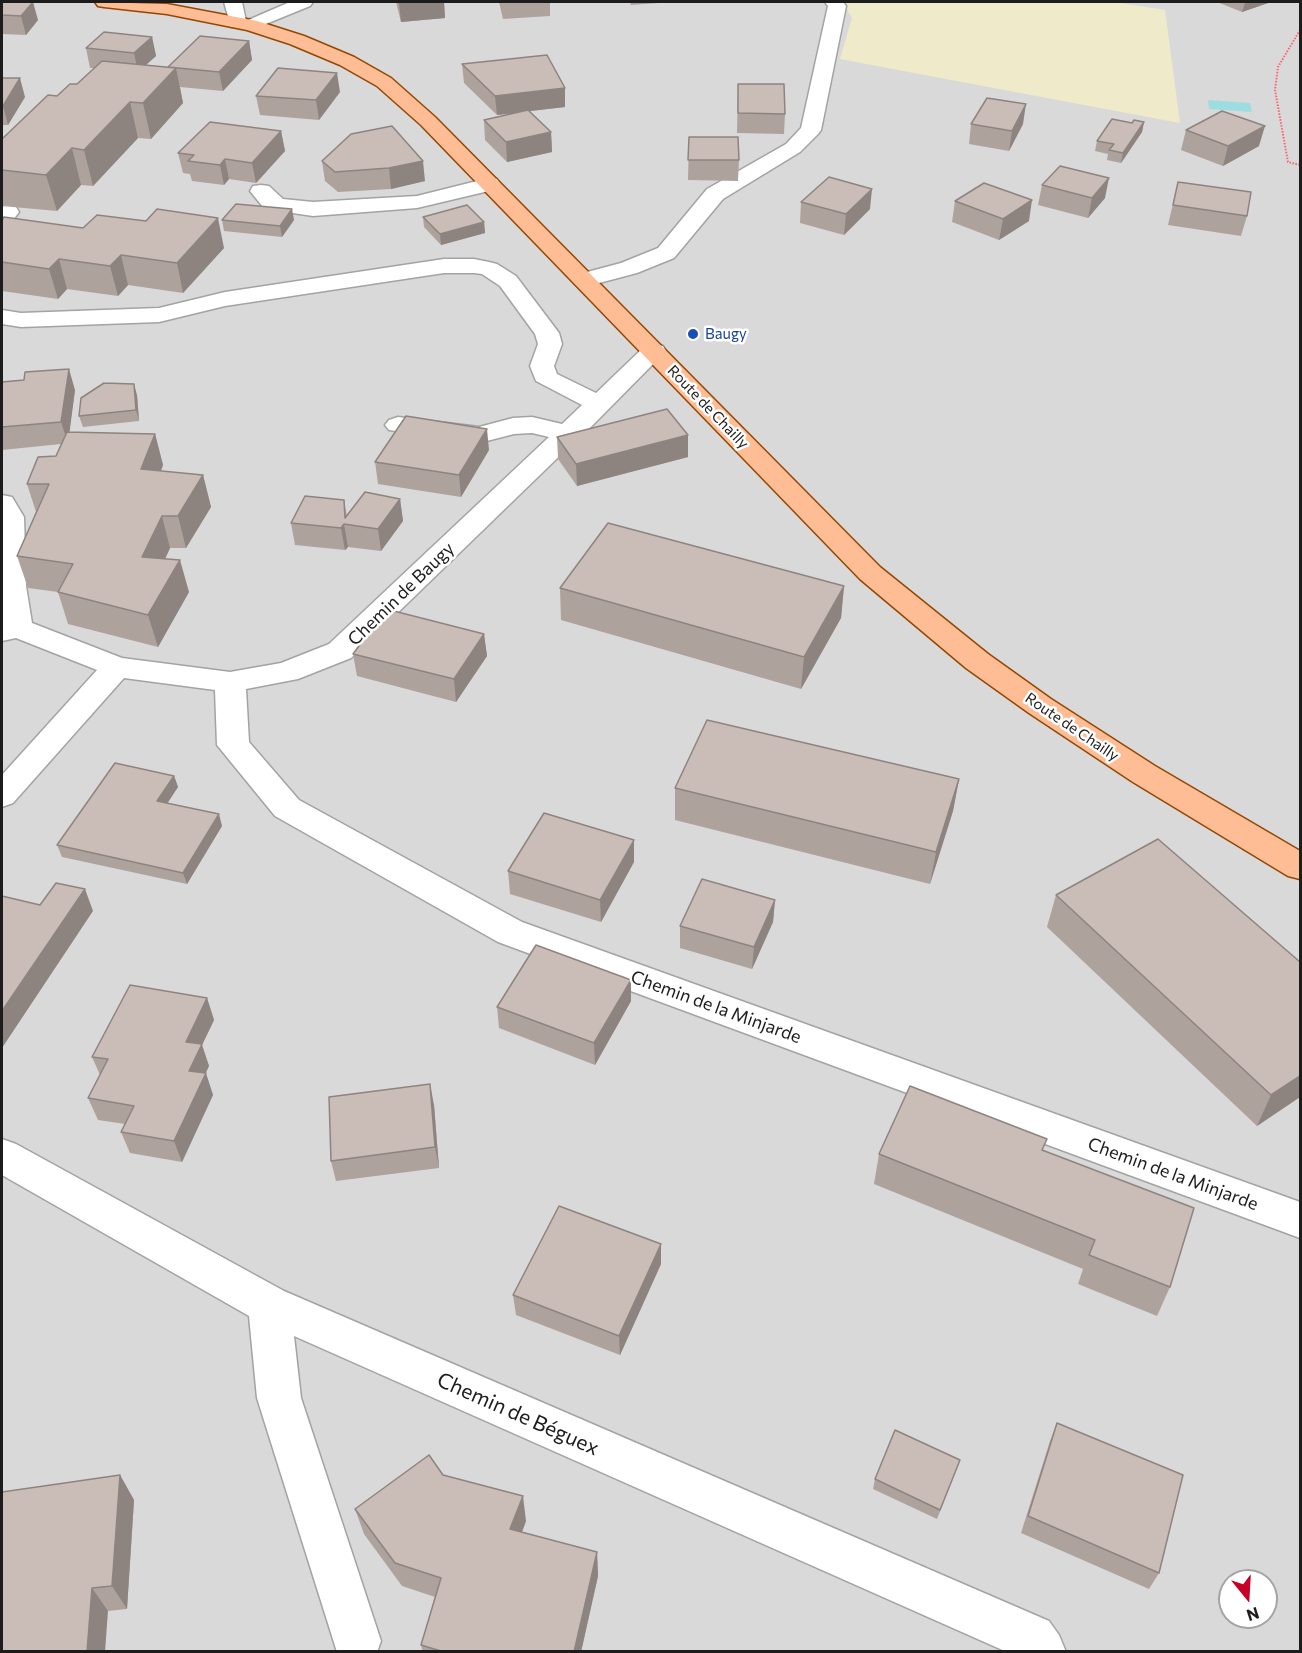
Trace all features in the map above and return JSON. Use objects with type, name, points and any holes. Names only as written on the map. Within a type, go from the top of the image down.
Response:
[{"type":"main road","name":"Route de Chailly","points":[[104,2],[162,8],[244,24],[297,40],[347,61],[384,82],[429,121],[870,573],[977,662],[1049,712],[1144,774],[1300,867]]},
{"type":"street","points":[[233,2],[244,24],[304,2]]},
{"type":"street","points":[[584,280],[644,263],[666,253],[715,194],[793,148],[811,130],[837,6],[834,2]]},
{"type":"street","points":[[261,191],[271,202],[279,205],[313,209],[417,202],[489,184]]},
{"type":"street","points":[[2,317],[21,320],[159,315],[237,297],[444,266],[474,266],[489,269],[508,281],[547,333],[550,344],[542,366],[545,376],[600,404]]},
{"type":"street","name":"Chemin de Baugy","points":[[10,630],[117,667],[230,681],[287,672],[340,651],[570,434],[654,351]]},
{"type":"street","points":[[398,425],[479,435],[513,426],[532,424],[570,434]]},
{"type":"street","points":[[2,503],[10,517],[12,586],[10,630]]},
{"type":"street","points":[[2,795],[117,667]]},
{"type":"street","name":"Chemin de la Minjarde","points":[[230,681],[232,745],[287,808],[510,932],[1300,1220]]},
{"type":"street","name":"Chemin de Béguex","points":[[2,1156],[269,1305],[1032,1638],[1042,1652]]},
{"type":"street","points":[[269,1305],[279,1398],[357,1641]]},
{"type":"path","points":[[1300,30],[1278,68],[1275,90],[1288,162],[1300,165]]},
{"type":"shaded area","points":[[2,2],[1300,2],[1300,1651],[2,1652]]},
{"type":"shaded area","points":[[843,2],[1113,2],[1165,10],[1180,123],[840,59],[852,18]]},
{"type":"water","points":[[1208,100],[1250,103],[1252,112],[1209,109]]},
{"type":"building","points":[[2,2],[33,2],[21,16],[2,15]]},
{"type":"building","points":[[104,32],[152,37],[134,53],[86,48]]},
{"type":"building","points":[[200,36],[249,41],[219,72],[168,67]]},
{"type":"building","points":[[547,55],[565,88],[495,96],[462,64]]},
{"type":"building","points":[[102,61],[176,68],[143,103],[130,102],[84,150],[72,148],[46,175],[2,170],[2,139],[48,95],[57,96],[70,84],[77,84]]},
{"type":"building","points":[[278,68],[337,73],[316,100],[256,96]]},
{"type":"building","points":[[2,78],[20,78],[3,106],[2,106]]},
{"type":"building","points":[[738,84],[784,84],[785,114],[738,113]]},
{"type":"building","points":[[987,98],[1026,104],[1012,131],[971,124]]},
{"type":"building","points":[[528,110],[551,132],[506,142],[484,120]]},
{"type":"building","points":[[1222,111],[1265,126],[1228,146],[1186,130]]},
{"type":"building","points":[[1112,119],[1132,123],[1134,120],[1144,122],[1123,153],[1109,150],[1114,144],[1097,141]]},
{"type":"building","points":[[210,122],[281,131],[252,163],[225,159],[220,165],[188,161],[194,155],[178,153]]},
{"type":"building","points":[[392,126],[423,161],[389,168],[335,172],[322,161],[351,134]]},
{"type":"building","points":[[689,137],[738,137],[739,160],[688,160]]},
{"type":"building","points":[[1060,166],[1109,178],[1092,198],[1042,185]]},
{"type":"building","points":[[829,177],[872,189],[846,214],[801,202]]},
{"type":"building","points":[[1178,182],[1251,192],[1247,216],[1173,205]]},
{"type":"building","points":[[984,183],[1032,200],[1003,219],[955,201]]},
{"type":"building","points":[[236,204],[292,209],[280,226],[222,220]]},
{"type":"building","points":[[467,205],[484,222],[440,234],[423,217]]},
{"type":"building","points":[[157,209],[218,218],[177,263],[121,255],[110,266],[59,259],[49,269],[2,262],[2,220],[4,217],[83,228],[97,215],[146,221]]},
{"type":"building","points":[[69,369],[61,422],[2,427],[2,382],[24,380],[25,372]]},
{"type":"building","points":[[104,383],[134,384],[136,410],[79,416],[81,398]]},
{"type":"building","points":[[667,409],[688,435],[576,464],[557,437]]},
{"type":"building","points":[[406,416],[487,429],[459,475],[375,462]]},
{"type":"building","points":[[67,432],[155,434],[141,469],[203,475],[178,516],[162,516],[142,557],[180,560],[148,615],[58,592],[73,564],[17,556],[49,484],[27,484],[38,457],[56,456]]},
{"type":"building","points":[[365,492],[400,499],[378,529],[344,524],[341,528],[291,523],[305,496],[344,500],[345,518]]},
{"type":"building","points":[[608,523],[844,586],[804,657],[560,588]]},
{"type":"building","points":[[386,609],[484,634],[454,679],[353,654]]},
{"type":"building","points":[[707,720],[959,779],[936,852],[675,788]]},
{"type":"building","points":[[115,763],[174,776],[157,801],[219,814],[183,873],[57,845]]},
{"type":"building","points":[[544,813],[634,840],[600,900],[508,871]]},
{"type":"building","points":[[1158,839],[1300,962],[1300,1076],[1271,1095],[1056,895]]},
{"type":"building","points":[[702,879],[775,900],[754,947],[680,926]]},
{"type":"building","points":[[56,883],[85,889],[2,1011],[2,896],[40,905]]},
{"type":"building","points":[[536,945],[631,980],[594,1043],[497,1007]]},
{"type":"building","points":[[130,985],[207,998],[186,1042],[202,1044],[189,1071],[206,1073],[174,1141],[121,1132],[134,1106],[88,1098],[108,1059],[92,1057]]},
{"type":"building","points":[[430,1084],[435,1147],[331,1161],[329,1097]]},
{"type":"building","points":[[910,1086],[1047,1139],[1042,1150],[1194,1208],[1170,1287],[1089,1255],[1095,1240],[879,1154]]},
{"type":"building","points":[[559,1206],[661,1244],[619,1336],[513,1295]]},
{"type":"building","points":[[1057,1423],[1183,1475],[1159,1573],[1028,1516]]},
{"type":"building","points":[[895,1430],[960,1460],[940,1510],[875,1479]]},
{"type":"building","points":[[429,1455],[443,1475],[523,1496],[510,1529],[597,1552],[574,1652],[444,1652],[421,1645],[441,1578],[395,1563],[355,1509]]},
{"type":"building","points":[[120,1475],[112,1586],[92,1588],[87,1652],[2,1652],[2,1492]]},
{"type":"place","name":"Baugy","points":[[693,334]]}]
